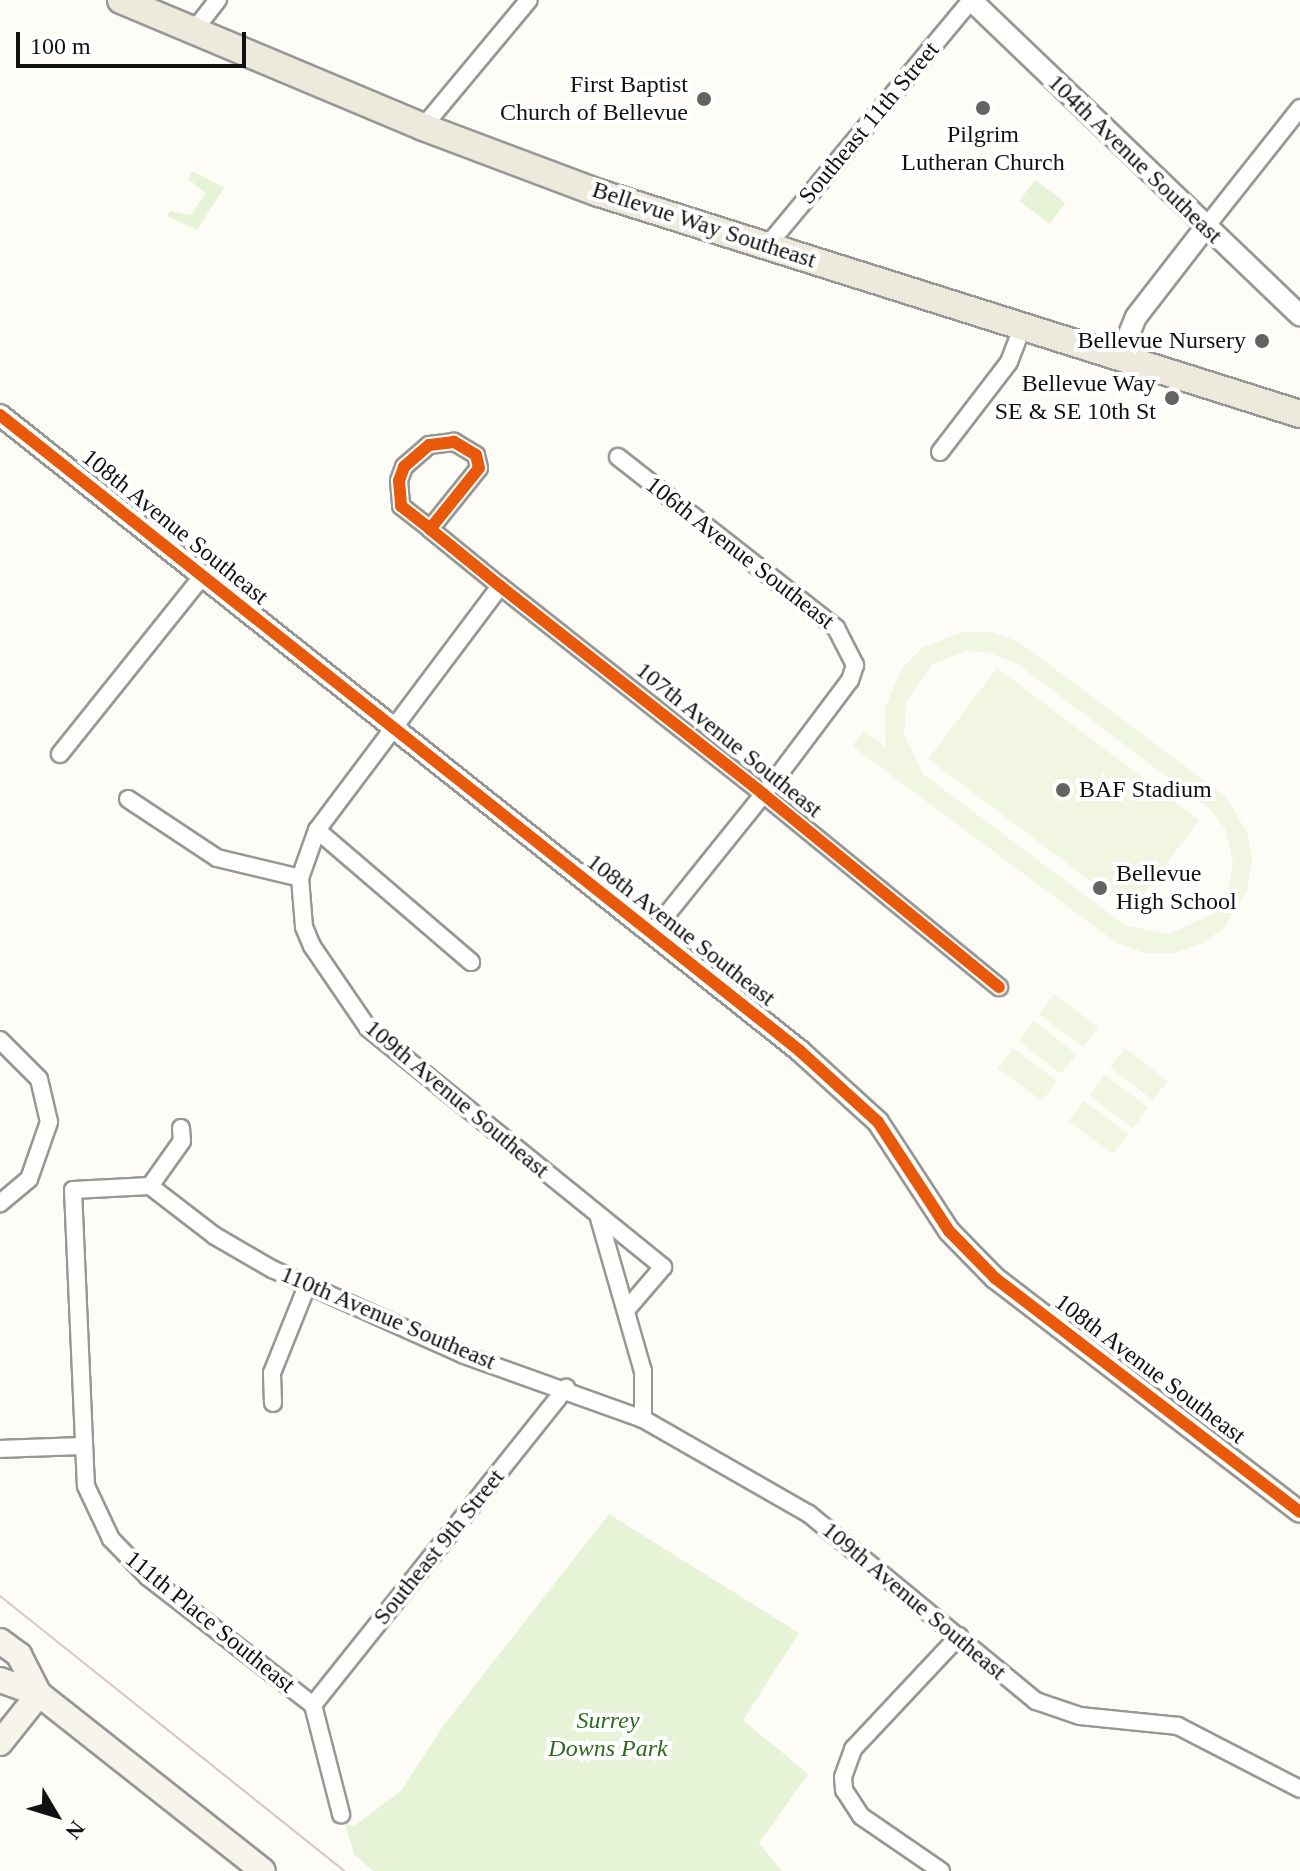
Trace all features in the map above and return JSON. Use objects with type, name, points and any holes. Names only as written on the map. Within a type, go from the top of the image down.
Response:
[{"type":"main road","name":"Bellevue Way Southeast","points":[[121,0],[423,127],[599,193],[1300,414]]},
{"type":"main road","points":[[0,1641],[19,1655],[39,1694]]},
{"type":"main road","points":[[0,1680],[39,1694],[263,1871]]},
{"type":"main road","points":[[0,1743],[39,1694]]},
{"type":"street","points":[[195,29],[218,0]]},
{"type":"street","points":[[423,127],[529,0]]},
{"type":"street","name":"104th Avenue Southeast","points":[[971,0],[1300,316]]},
{"type":"street","name":"Southeast 11th Street","points":[[767,246],[971,0]]},
{"type":"street","points":[[1119,358],[1136,317],[1300,108]]},
{"type":"street","points":[[940,452],[1009,362],[1023,325]]},
{"type":"street","name":"108th Avenue Southeast","points":[[0,415],[862,1104],[889,1135],[949,1231],[995,1278],[1300,1512]]},
{"type":"street","name":"107th Avenue Southeast","points":[[430,529],[479,468],[476,455],[454,442],[441,441],[416,453],[399,481],[401,506],[763,794],[999,987]]},
{"type":"street","name":"106th Avenue Southeast","points":[[618,457],[836,628],[854,657],[850,680],[763,794]]},
{"type":"street","points":[[60,754],[202,577]]},
{"type":"street","points":[[128,799],[217,858],[300,878],[317,830],[500,586]]},
{"type":"street","points":[[651,934],[763,794]]},
{"type":"street","points":[[317,830],[471,962]]},
{"type":"street","name":"109th Avenue Southeast","points":[[300,878],[304,927],[312,946],[368,1028],[663,1267],[628,1308]]},
{"type":"street","points":[[0,1040],[39,1079],[49,1122],[29,1179],[0,1203]]},
{"type":"street","points":[[150,1186],[182,1141],[181,1128]]},
{"type":"street","name":"111th Place Southeast","points":[[150,1186],[73,1190],[81,1446],[91,1505],[127,1557],[313,1705]]},
{"type":"street","name":"110th Avenue Southeast","points":[[150,1186],[215,1236],[307,1286],[464,1355],[566,1388],[643,1419]]},
{"type":"street","points":[[599,1218],[628,1308],[645,1382],[643,1419]]},
{"type":"street","points":[[273,1403],[272,1373],[307,1286]]},
{"type":"street","name":"Southeast 9th Street","points":[[313,1705],[566,1388]]},
{"type":"street","name":"109th Avenue Southeast","points":[[643,1419],[809,1514],[1019,1689],[1058,1711],[1178,1726],[1300,1789]]},
{"type":"street","points":[[0,1449],[81,1446]]},
{"type":"street","points":[[941,1871],[861,1816],[844,1790],[843,1777],[853,1749],[959,1636]]},
{"type":"street","points":[[313,1705],[341,1814]]},
{"type":"green space","points":[[193,171],[224,188],[197,230],[167,216],[170,211],[191,215],[206,193],[188,179]]},
{"type":"green space","points":[[1035,180],[1065,203],[1050,224],[1019,201]]},
{"type":"green space","points":[[962,632],[991,632],[1019,642],[1226,797],[1248,834],[1252,862],[1247,891],[1224,928],[1201,944],[1173,953],[1144,953],[1117,943],[852,746],[864,731],[886,747],[885,708],[902,668],[922,648]],"holes":[[[965,651],[988,652],[1019,665],[1212,811],[1225,829],[1233,862],[1229,885],[1211,914],[1170,934],[1126,926],[923,774],[904,734],[907,700],[933,664]]]},
{"type":"green space","points":[[997,668],[1199,820],[1130,911],[928,759]]},
{"type":"green space","points":[[1054,994],[1098,1027],[1083,1047],[1039,1014]]},
{"type":"green space","points":[[1034,1021],[1077,1054],[1061,1074],[1019,1041]]},
{"type":"green space","points":[[1013,1048],[1057,1081],[1042,1101],[998,1068]]},
{"type":"green space","points":[[1125,1048],[1168,1081],[1153,1100],[1110,1067]]},
{"type":"green space","points":[[1105,1075],[1148,1107],[1132,1128],[1089,1096]]},
{"type":"green space","points":[[1084,1101],[1128,1134],[1113,1154],[1069,1121]]},
{"type":"green space","name":"Surrey Downs Park","points":[[609,1514],[799,1633],[743,1720],[808,1774],[759,1843],[782,1871],[373,1871],[354,1854],[345,1824],[354,1826],[401,1791],[443,1726]]},
{"type":"tram line","points":[[0,1596],[345,1871]]},
{"type":"cycle path","points":[[0,415],[800,1051],[878,1122],[949,1231],[995,1278],[1300,1512]]},
{"type":"cycle path","points":[[430,529],[479,468],[476,455],[454,442],[429,445],[404,467],[399,481],[401,506],[763,794],[999,987]]},
{"type":"place","name":"First Baptist Church of Bellevue","points":[[704,99]]},
{"type":"place","name":"Pilgrim Lutheran Church","points":[[983,108]]},
{"type":"place","name":"Bellevue Nursery","points":[[1262,341]]},
{"type":"place","name":"Bellevue Way SE & SE 10th St","points":[[1172,398]]},
{"type":"place","name":"BAF Stadium","points":[[1063,790]]},
{"type":"place","name":"Bellevue High School","points":[[1100,888]]}]
